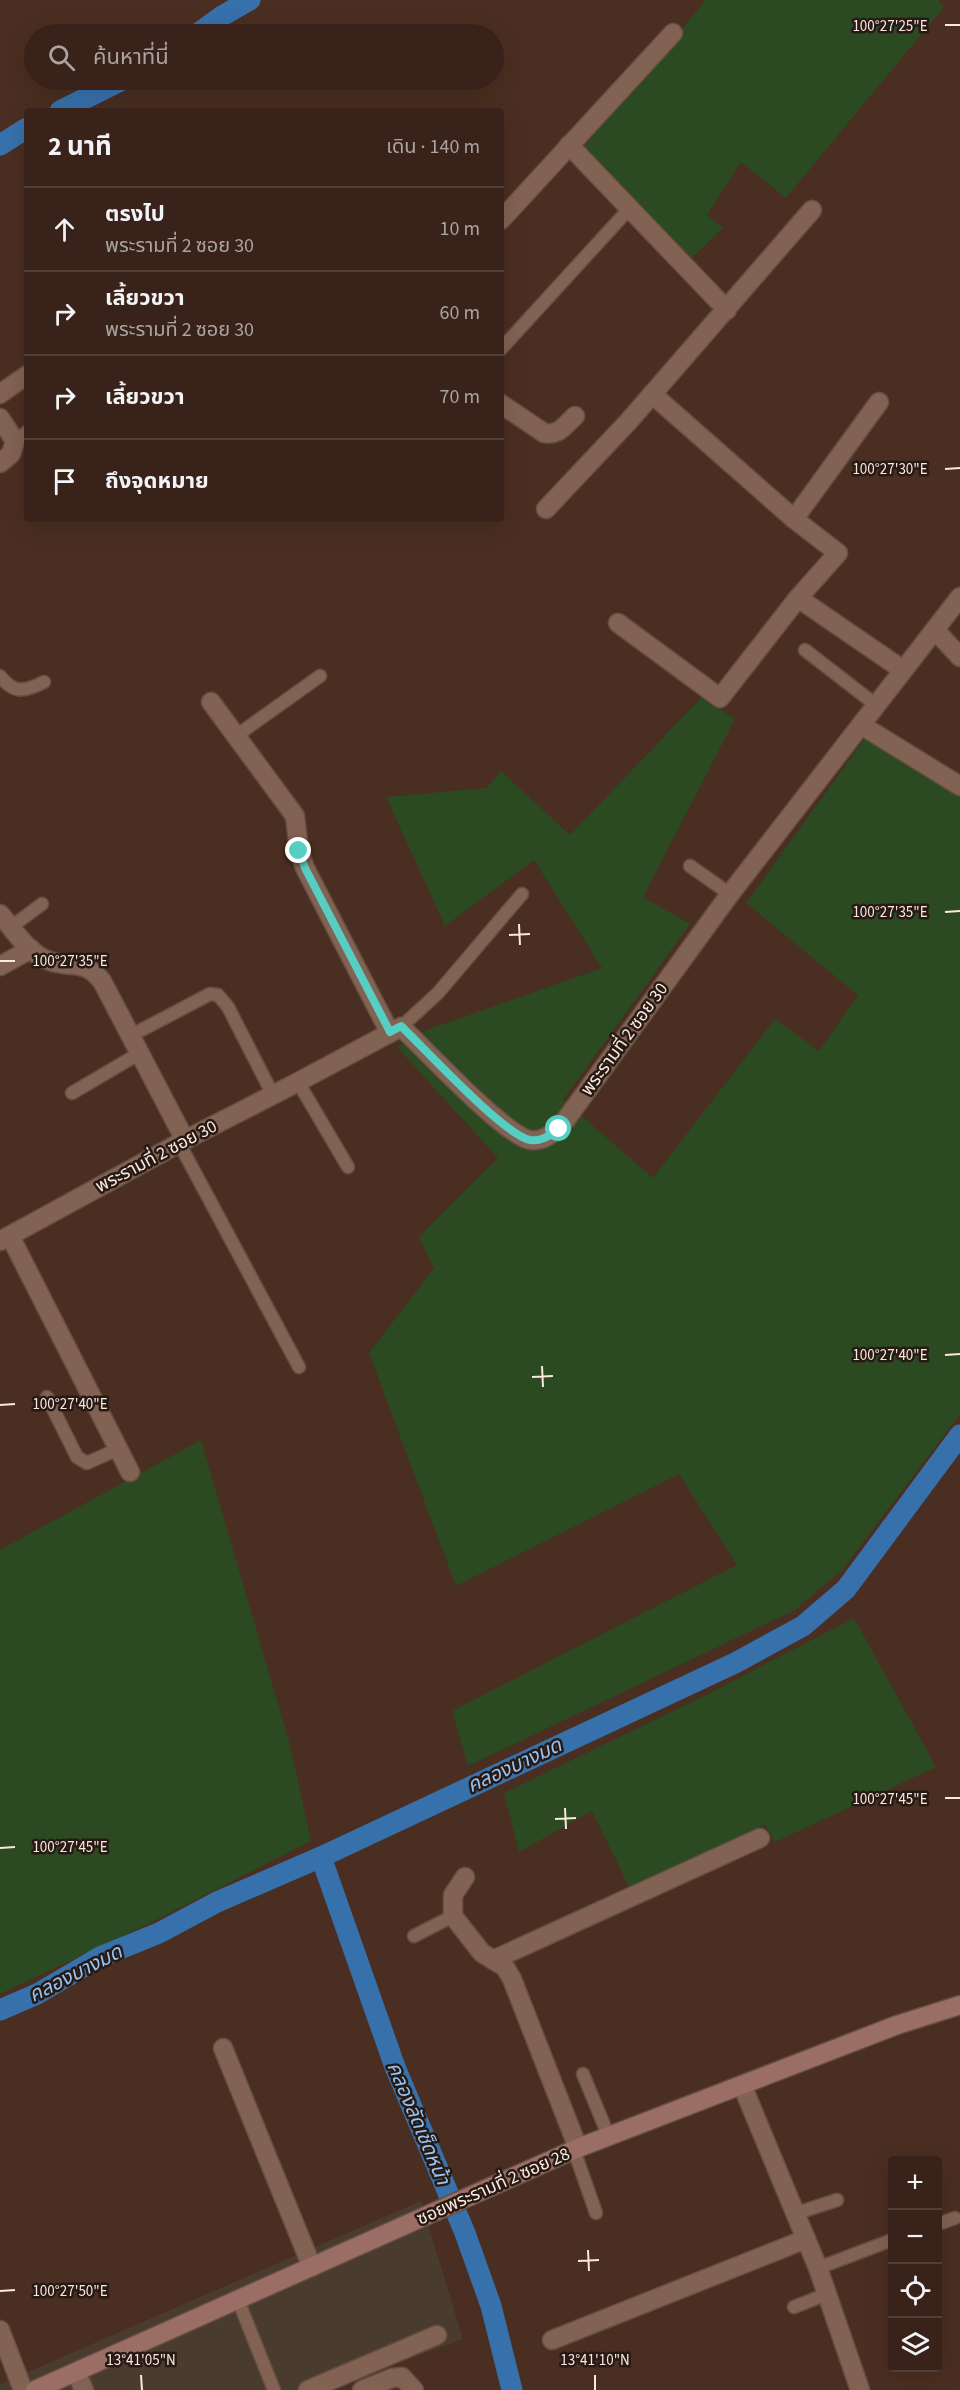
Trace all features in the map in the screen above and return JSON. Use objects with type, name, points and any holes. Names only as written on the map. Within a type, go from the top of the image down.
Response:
[{"type":"street","points":[[504,217],[673,33]]},
{"type":"street","points":[[569,145],[727,310]]},
{"type":"street","points":[[546,509],[727,310],[812,210]]},
{"type":"street","points":[[0,394],[24,377]]},
{"type":"street","points":[[618,623],[720,698],[798,598],[838,553],[794,519],[652,394]]},
{"type":"street","points":[[794,519],[879,402]]},
{"type":"street","points":[[504,411],[551,435],[556,434],[575,416]]},
{"type":"street","points":[[0,417],[21,437],[10,454],[0,463]]},
{"type":"street","name":"พระรามที่ 2 ซอย 30","points":[[5,1238],[396,1029],[519,1137],[533,1141],[546,1138],[559,1129],[730,894],[960,597]]},
{"type":"street","points":[[798,598],[903,670]]},
{"type":"street","points":[[935,630],[960,657]]},
{"type":"street","points":[[211,702],[295,816],[299,851],[305,868],[396,1029]]},
{"type":"street","points":[[861,725],[960,786]]},
{"type":"street","points":[[6,920],[36,955],[48,961],[83,966],[93,970],[102,981],[140,1053],[182,1142]]},
{"type":"street","points":[[0,966],[31,949]]},
{"type":"street","points":[[5,1238],[130,1472]]},
{"type":"street","points":[[494,1960],[760,1838]]},
{"type":"street","points":[[465,1876],[453,1895],[453,1916],[482,1953],[505,1967],[512,1979],[576,2149]]},
{"type":"street","name":"ซอยพระรามที่ 2 ซอย 28","points":[[35,2390],[576,2149],[897,2025],[960,2005]]},
{"type":"street","points":[[223,2049],[312,2266]]},
{"type":"street","points":[[742,2085],[818,2268],[860,2390]]},
{"type":"street","points":[[552,2340],[806,2239]]},
{"type":"street","points":[[0,2330],[23,2390]]},
{"type":"street","points":[[308,2390],[437,2335]]},
{"type":"street","points":[[76,2372],[84,2390]]},
{"type":"street","points":[[362,2390],[392,2378],[402,2377],[414,2390]]},
{"type":"lane","points":[[504,346],[629,209]]},
{"type":"lane","points":[[805,650],[876,705]]},
{"type":"lane","points":[[0,676],[11,689],[17,690],[44,682]]},
{"type":"lane","points":[[236,736],[320,676]]},
{"type":"lane","points":[[690,866],[730,894]]},
{"type":"lane","points":[[396,1029],[444,986],[522,894]]},
{"type":"lane","points":[[6,920],[42,904]]},
{"type":"lane","points":[[130,1036],[210,994],[218,995],[228,1007],[273,1095]]},
{"type":"lane","points":[[72,1093],[140,1053]]},
{"type":"lane","points":[[298,1082],[348,1167]]},
{"type":"lane","points":[[182,1142],[298,1367]]},
{"type":"lane","points":[[47,1397],[77,1457],[82,1461],[87,1463],[118,1449]]},
{"type":"lane","points":[[414,1936],[453,1916]]},
{"type":"lane","points":[[583,2074],[609,2137]]},
{"type":"lane","points":[[576,2149],[596,2213]]},
{"type":"lane","points":[[794,2214],[837,2200]]},
{"type":"lane","points":[[942,2223],[955,2218]]},
{"type":"lane","points":[[818,2268],[888,2242]]},
{"type":"lane","points":[[794,2307],[827,2294]]},
{"type":"lane","points":[[238,2300],[274,2390]]},
{"type":"shaded area","points":[[421,2201],[463,2339],[325,2390],[0,2390],[0,2384]]},
{"type":"green space","points":[[706,0],[938,0],[944,7],[786,198],[741,162],[707,215],[723,228],[692,258],[584,146]]},
{"type":"green space","points":[[702,697],[735,719],[643,897],[690,924],[563,1100],[653,1178],[775,1019],[819,1051],[858,995],[746,903],[866,737],[960,794],[960,1414],[842,1570],[795,1610],[468,1766],[452,1711],[737,1565],[679,1474],[456,1586],[369,1353],[434,1268],[419,1237],[498,1158],[397,1047],[427,1030],[602,968],[534,860],[445,926],[386,797],[486,788],[501,771],[570,835]]},
{"type":"green space","points":[[201,1440],[290,1745],[311,1841],[140,1928],[0,1994],[0,1550]]},
{"type":"green space","points":[[854,1618],[936,1767],[775,1842],[765,1825],[630,1889],[592,1811],[519,1852],[504,1793],[702,1697]]},
{"type":"waterway","points":[[211,24],[250,0]]},
{"type":"waterway","points":[[66,108],[102,90]]},
{"type":"waterway","points":[[0,145],[24,130]]},
{"type":"waterway","name":"คลองบางมด","points":[[0,2010],[37,1994],[100,1957],[159,1933],[217,1902],[321,1857],[735,1663],[803,1626],[846,1589],[960,1435]]},
{"type":"waterway","name":"คลองลัดเช็ดหน้า","points":[[321,1857],[395,2067],[465,2233],[491,2306],[512,2390]]},
{"type":"route","points":[[299,851],[305,868],[390,1032],[401,1026],[499,1121],[519,1137],[533,1141],[546,1138],[559,1129]]}]
